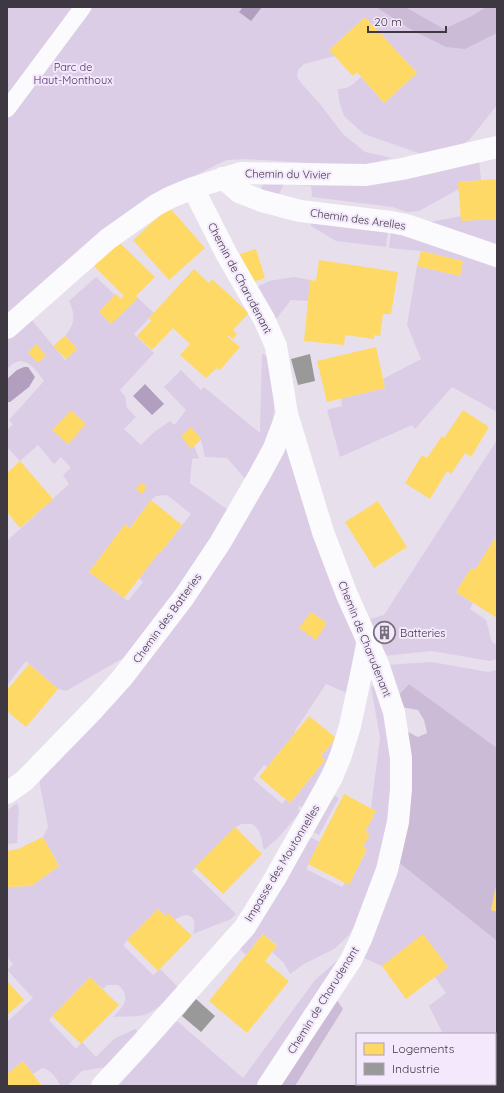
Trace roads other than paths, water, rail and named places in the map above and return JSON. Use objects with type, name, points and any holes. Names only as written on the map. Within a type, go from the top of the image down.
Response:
[{"type":"street","points":[[7,110],[83,7]]},
{"type":"street","name":"Chemin du Vivier","points":[[7,328],[108,238],[156,205],[193,188],[241,173],[366,175],[402,169],[497,147]]},
{"type":"street","name":"Chemin des Arelles","points":[[223,178],[239,192],[262,202],[300,210],[406,225],[497,256]]},
{"type":"street","name":"Chemin de Charudenant","points":[[193,188],[227,255],[264,319],[276,346],[287,414],[323,532],[347,595],[378,664],[394,712],[401,758],[401,789],[398,822],[387,870],[361,939],[351,960],[268,1086]]},
{"type":"street","name":"Chemin des Batteries","points":[[7,793],[24,782],[122,678],[184,597],[220,543],[260,474],[274,448],[287,414]]},
{"type":"street","name":"Impasse des Moutonnelles","points":[[102,1086],[245,927],[274,880],[332,777],[339,760],[350,726],[368,642]]},
{"type":"place","name":"Batteries","points":[[384,633]]},
{"type":"park label","name":"Parc de Haut-Monthoux","points":[[73,73]]}]
